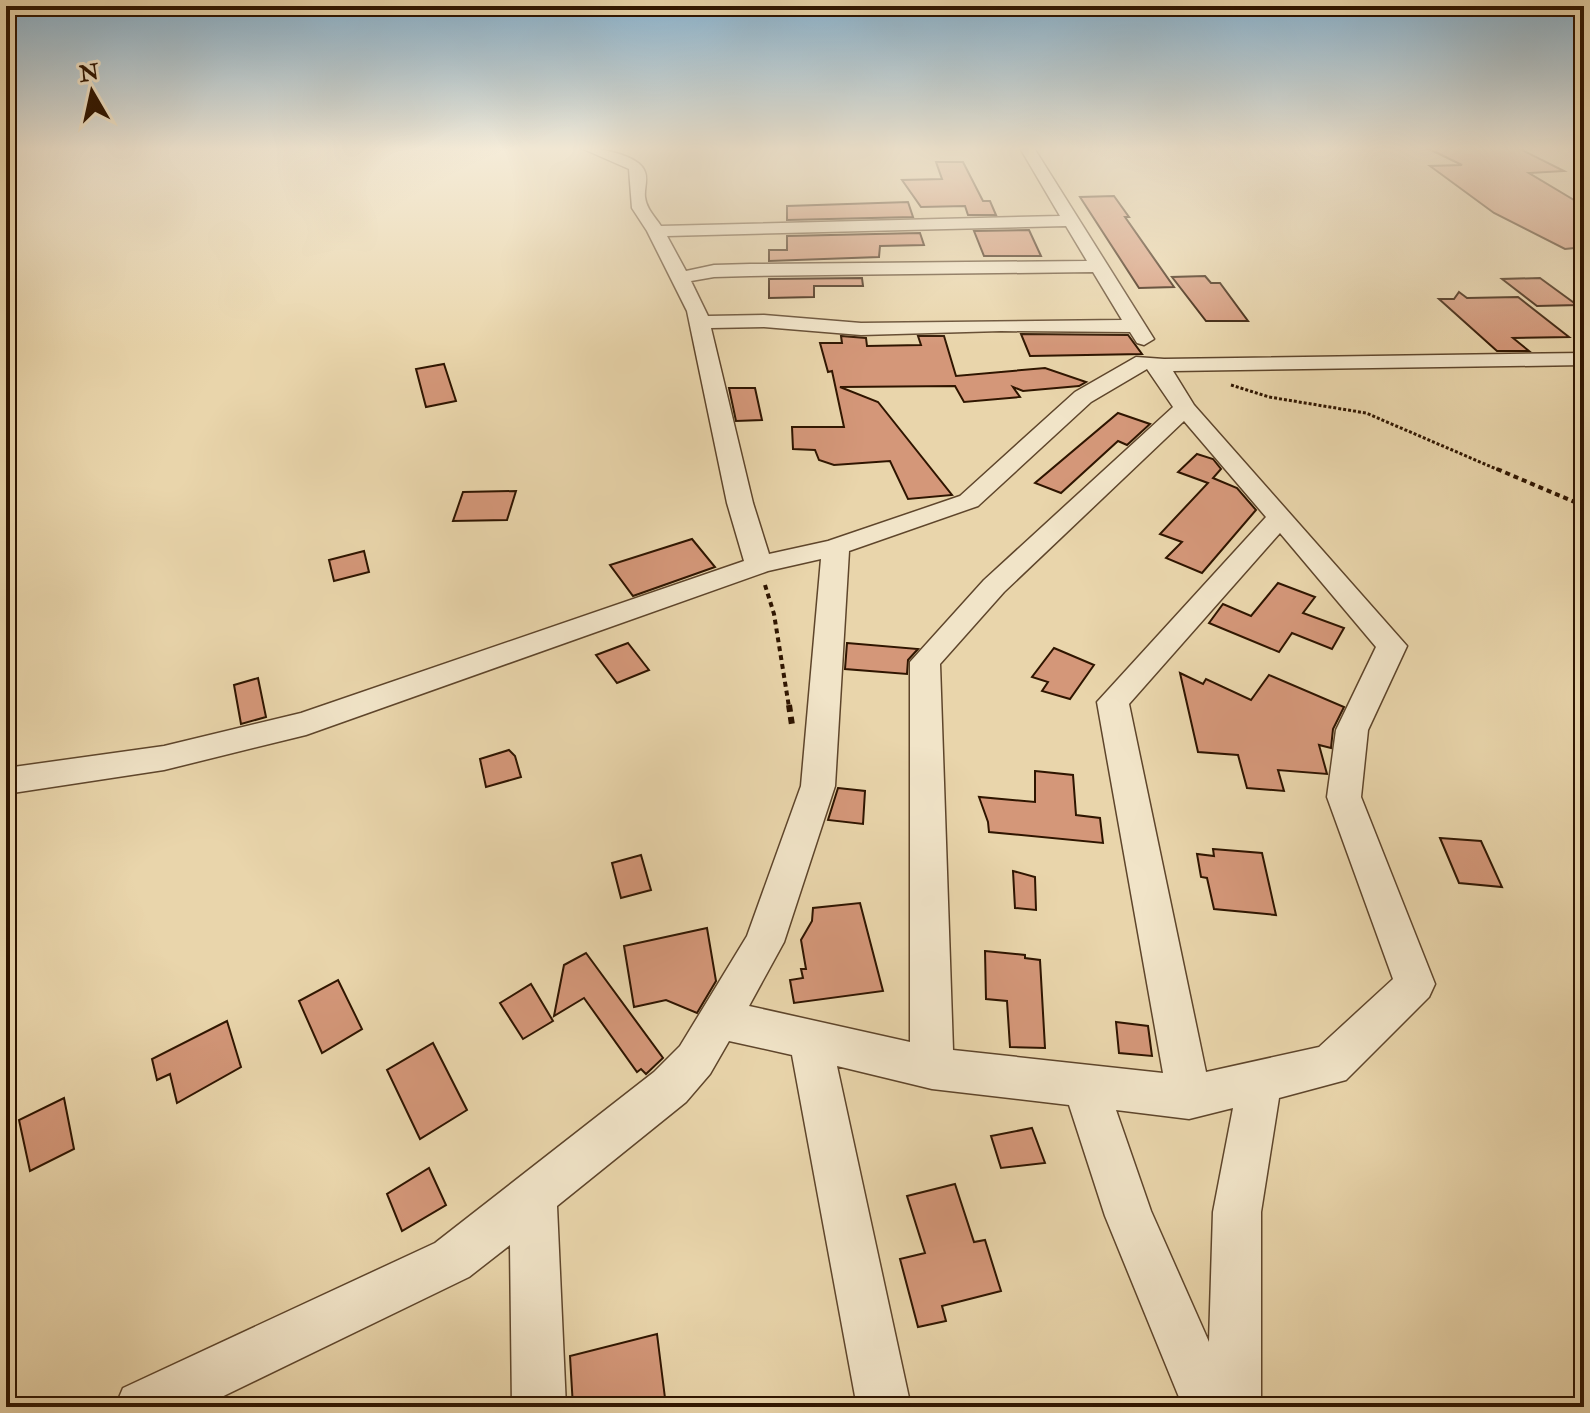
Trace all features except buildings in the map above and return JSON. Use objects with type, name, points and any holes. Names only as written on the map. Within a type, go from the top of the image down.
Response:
[{"type":"street","points":[[644,214],[680,278],[699,322],[740,503],[759,565]]},
{"type":"street","points":[[719,1019],[932,1068],[1189,1097],[1331,1065],[1415,984],[1344,797],[1352,730],[1392,646],[1185,408],[1167,378],[1149,362],[1146,343],[1068,214]]},
{"type":"street","points":[[656,231],[1072,221]]},
{"type":"street","points":[[680,278],[714,271],[1100,266]]},
{"type":"street","points":[[699,322],[764,321],[861,329],[1001,325],[1136,326]]},
{"type":"street","points":[[6,781],[164,758],[306,723],[759,565],[836,547],[969,501],[1083,397],[1149,362],[1584,359]]},
{"type":"street","points":[[932,1068],[925,662],[994,586],[1185,408]]},
{"type":"street","points":[[1189,1097],[1113,702],[1280,517]]},
{"type":"street","points":[[142,1407],[452,1260],[670,1087],[695,1060],[764,942],[818,786],[836,547]]},
{"type":"street","points":[[810,1040],[884,1407]]},
{"type":"street","points":[[1234,1407],[1237,1212],[1260,1081]]},
{"type":"street","points":[[1085,1085],[1129,1216],[1210,1407]]},
{"type":"street","points":[[533,1196],[539,1407]]},
{"type":"path","points":[[1224,383],[1269,397],[1366,413],[1584,506]]},
{"type":"path","points":[[759,565],[774,614],[790,721],[796,734]]}]
